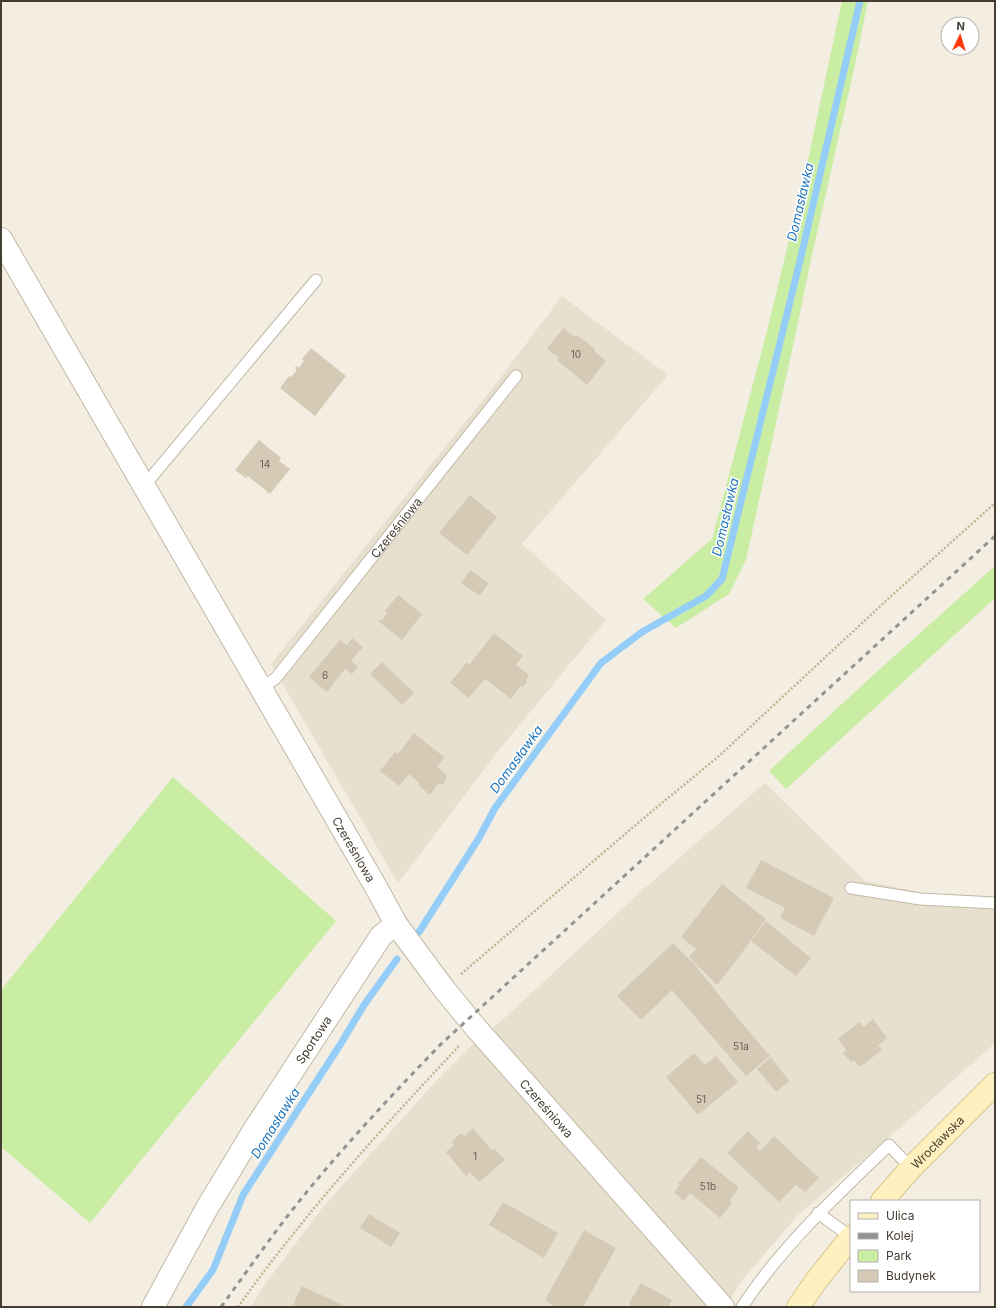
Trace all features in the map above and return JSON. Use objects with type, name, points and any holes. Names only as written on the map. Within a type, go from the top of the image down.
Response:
[{"type":"main road","name":"Wrocławska","points":[[883,1200],[911,1168],[995,1084]]},
{"type":"main road","points":[[798,1307],[816,1281],[850,1238]]},
{"type":"street","points":[[1,239],[261,689]]},
{"type":"street","name":"Czereśniowa","points":[[261,689],[396,924],[444,989],[476,1028],[723,1307]]},
{"type":"street","name":"Sportowa","points":[[153,1307],[207,1208],[256,1128],[381,936],[396,924]]},
{"type":"lane","points":[[144,486],[316,280]]},
{"type":"lane","name":"Czereśniowa","points":[[261,689],[276,678],[516,376]]},
{"type":"lane","points":[[850,888],[920,898],[995,903]]},
{"type":"lane","points":[[742,1307],[757,1285],[818,1213],[888,1145],[911,1168]]},
{"type":"lane","points":[[818,1213],[850,1236]]},
{"type":"path","points":[[444,989],[651,812],[719,756],[995,502]]},
{"type":"path","points":[[238,1307],[287,1241],[388,1121],[476,1028]]},
{"type":"shaded area","points":[[562,296],[668,375],[522,544],[606,620],[499,750],[398,883],[271,664],[495,385]]},
{"type":"shaded area","points":[[765,783],[865,881],[995,907],[995,1043],[887,1139],[797,1216],[739,1284],[726,1307],[251,1307],[263,1287],[323,1207],[437,1080],[472,1045],[508,1015],[639,893]]},
{"type":"green space","points":[[842,1],[868,1],[746,560],[729,594],[676,628],[643,599],[712,539],[768,327],[805,174]]},
{"type":"green space","points":[[995,566],[995,598],[786,789],[769,771]]},
{"type":"green space","points":[[173,777],[336,921],[90,1223],[1,1147],[1,990]]},
{"type":"building","points":[[563,328],[575,337],[577,335],[595,349],[594,351],[606,361],[587,385],[557,360],[559,358],[547,349]]},
{"type":"building","points":[[311,348],[346,376],[315,416],[280,388],[289,376],[291,377],[297,370],[295,368],[296,366],[299,368],[304,361],[302,359]]},
{"type":"building","points":[[259,440],[281,458],[279,461],[290,469],[270,494],[248,476],[246,478],[235,470]]},
{"type":"building","points":[[470,495],[497,517],[467,555],[439,533]]},
{"type":"building","points":[[470,570],[489,583],[480,596],[461,583]]},
{"type":"building","points":[[398,595],[422,614],[402,640],[378,621],[379,619],[381,621],[387,613],[385,611]]},
{"type":"building","points":[[494,633],[523,656],[516,665],[529,675],[527,682],[524,686],[520,686],[511,699],[485,679],[469,698],[450,683],[467,662],[469,665]]},
{"type":"building","points":[[352,638],[363,647],[351,661],[358,666],[352,674],[345,669],[327,692],[309,677],[340,640],[347,645]]},
{"type":"building","points":[[382,662],[414,693],[402,705],[370,674]]},
{"type":"building","points":[[414,733],[444,757],[437,767],[446,774],[446,780],[443,784],[438,784],[430,795],[419,786],[420,784],[409,774],[399,786],[380,771],[395,752],[398,754]]},
{"type":"building","points":[[761,860],[834,898],[814,936],[780,918],[785,908],[746,888]]},
{"type":"building","points":[[722,884],[766,919],[717,985],[689,957],[696,949],[681,937]]},
{"type":"building","points":[[766,921],[811,958],[796,976],[751,941]]},
{"type":"building","points":[[673,943],[695,965],[770,1056],[746,1076],[672,990],[641,1020],[617,996]]},
{"type":"building","points":[[873,1019],[887,1038],[878,1045],[882,1050],[860,1067],[854,1060],[851,1062],[843,1053],[846,1050],[838,1039],[859,1022],[864,1027]]},
{"type":"building","points":[[694,1053],[705,1065],[716,1056],[738,1082],[698,1115],[666,1077]]},
{"type":"building","points":[[771,1057],[789,1081],[776,1092],[757,1069]]},
{"type":"building","points":[[473,1128],[492,1150],[494,1148],[505,1160],[479,1182],[470,1172],[466,1176],[446,1152],[454,1145],[451,1142],[461,1133],[464,1136]]},
{"type":"building","points":[[748,1131],[760,1143],[756,1146],[760,1151],[774,1136],[819,1178],[805,1192],[796,1185],[779,1202],[727,1153]]},
{"type":"building","points":[[701,1157],[739,1188],[729,1201],[732,1203],[720,1218],[690,1193],[684,1201],[674,1192],[680,1185],[678,1184]]},
{"type":"building","points":[[503,1202],[558,1233],[544,1258],[489,1225]]},
{"type":"building","points":[[369,1214],[400,1233],[391,1247],[360,1228]]},
{"type":"building","points":[[584,1230],[616,1248],[583,1307],[555,1307],[545,1300]]},
{"type":"building","points":[[641,1283],[672,1300],[668,1307],[629,1307],[631,1304],[629,1303]]},
{"type":"building","points":[[302,1286],[347,1307],[292,1307]]},
{"type":"waterway","name":"Domasławka","points":[[419,932],[479,838],[495,808],[601,663],[642,632],[706,596],[722,579],[800,261],[860,1]]},
{"type":"waterway","name":"Domasławka","points":[[186,1307],[213,1270],[243,1195],[340,1045],[364,1005],[397,959]]},
{"type":"railway","points":[[221,1307],[310,1187],[365,1125],[440,1045],[995,536]]}]
